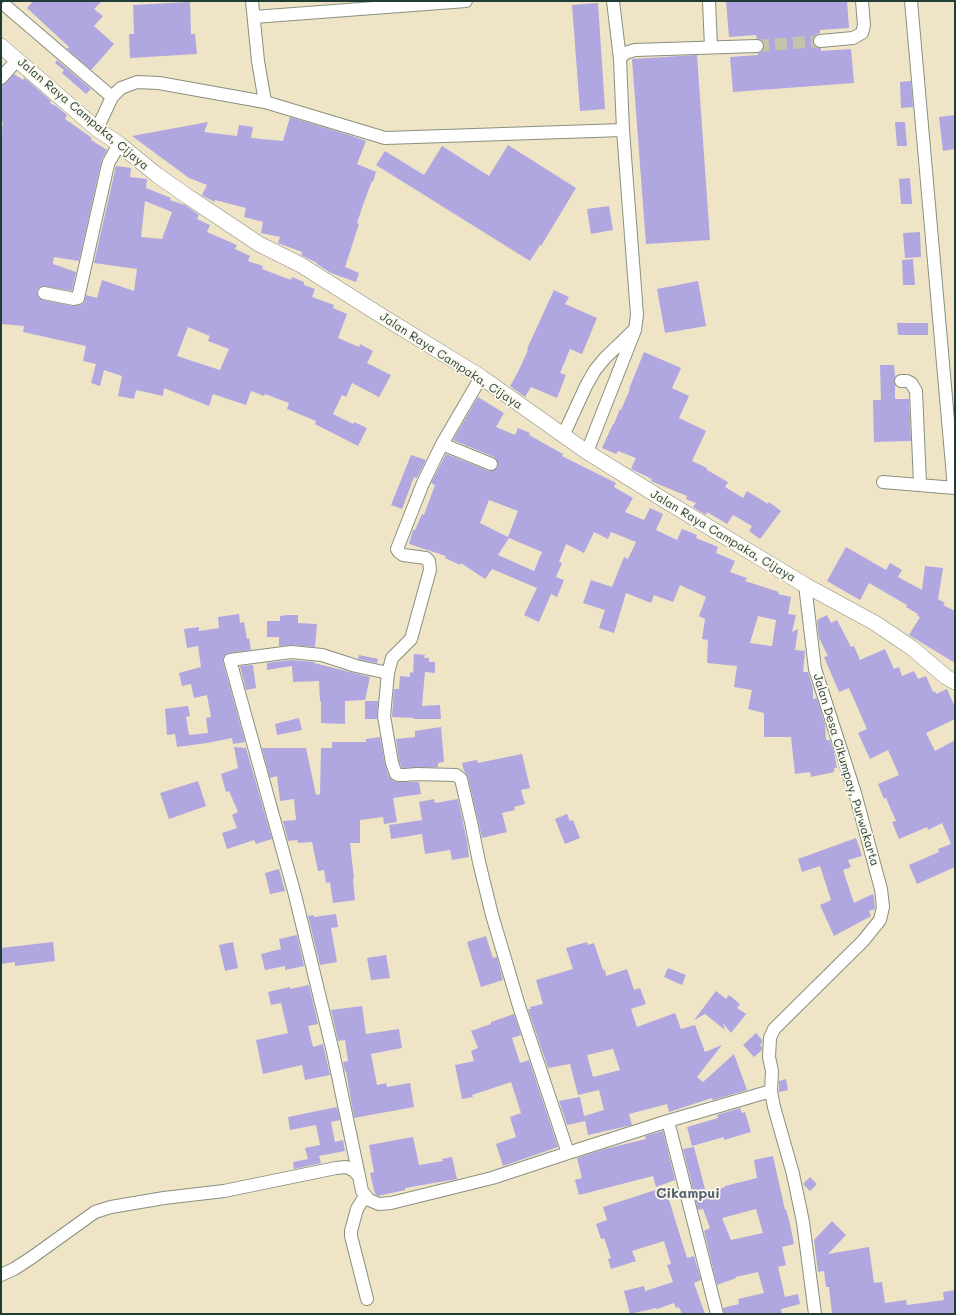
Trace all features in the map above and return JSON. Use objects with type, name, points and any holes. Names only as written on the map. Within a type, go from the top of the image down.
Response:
[{"type":"main road","name":"Jalan Raya Campaka, Cijaya","points":[[1,46],[97,129],[119,144],[157,175],[253,239],[301,264],[376,313],[480,377],[587,452],[806,585],[875,623],[912,648],[946,677],[955,682]]},
{"type":"street","points":[[252,1],[258,61],[265,102]]},
{"type":"street","points":[[254,17],[466,1]]},
{"type":"street","points":[[587,452],[635,330],[637,315],[623,130],[620,59],[613,1]]},
{"type":"street","points":[[709,1],[711,47]]},
{"type":"street","points":[[820,41],[853,38],[862,34],[864,25],[862,1]]},
{"type":"street","points":[[883,482],[955,488],[911,1]]},
{"type":"street","points":[[7,7],[112,97]]},
{"type":"street","points":[[620,59],[625,53],[635,50],[757,46]]},
{"type":"street","points":[[1,78],[17,60]]},
{"type":"street","points":[[97,129],[112,97],[121,88],[137,82],[159,83],[265,102],[385,138],[623,130]]},
{"type":"street","points":[[44,293],[74,300],[78,298],[107,169],[119,144]]},
{"type":"street","points":[[563,436],[595,370],[605,358],[635,330]]},
{"type":"street","points":[[480,377],[442,444],[423,482],[397,549],[398,552],[404,555],[426,558],[429,561],[430,570],[411,639],[392,658],[388,673],[384,716],[392,764],[396,774],[405,776],[417,774],[456,775],[461,779],[492,915],[519,1006],[568,1152]]},
{"type":"street","points":[[901,381],[911,383],[916,391],[920,484]]},
{"type":"street","points":[[442,444],[491,464]]},
{"type":"street","name":"Jalan Desa Cikumpay, Purwakarta","points":[[806,585],[816,669],[855,793],[881,889],[883,907],[880,920],[863,941],[774,1029],[770,1038],[769,1057],[772,1071],[774,1107],[793,1174],[803,1222],[816,1314]]},
{"type":"street","points":[[388,673],[356,666],[322,655],[291,652],[230,660],[295,895],[333,1052],[362,1191],[365,1196],[369,1200],[380,1204],[391,1203],[492,1178],[568,1152],[772,1091]]},
{"type":"street","points":[[668,1121],[717,1314]]},
{"type":"street","points":[[1,1275],[31,1258],[94,1212],[110,1207],[164,1198],[224,1191],[336,1168],[346,1167],[353,1170],[359,1176]]},
{"type":"street","points":[[365,1196],[357,1209],[351,1236],[367,1299]]},
{"type":"building","points":[[33,1],[102,1],[94,9],[103,16],[94,26],[114,44],[91,70],[67,49],[69,47],[27,8]]},
{"type":"building","points":[[726,1],[847,1],[849,28],[820,30],[820,33],[815,35],[813,41],[814,46],[821,48],[821,51],[851,49],[854,83],[733,92],[730,57],[758,55],[758,53],[763,50],[764,45],[761,40],[757,39],[756,35],[729,37]]},
{"type":"building","points":[[190,2],[191,34],[195,34],[197,54],[130,58],[129,34],[134,34],[133,5]]},
{"type":"building","points":[[598,3],[605,109],[580,111],[572,5]]},
{"type":"building","points":[[697,55],[710,240],[646,244],[632,59]]},
{"type":"building","points":[[57,60],[91,89],[86,94],[62,73],[64,70],[55,63]]},
{"type":"building","points":[[14,74],[23,80],[24,78],[26,79],[51,101],[50,103],[67,115],[65,119],[92,138],[91,140],[107,150],[102,159],[79,261],[54,257],[53,264],[76,272],[72,291],[42,286],[37,291],[39,298],[73,306],[80,305],[84,303],[86,295],[97,298],[102,280],[134,291],[137,269],[94,263],[116,166],[131,168],[130,177],[147,179],[146,188],[171,198],[170,200],[185,205],[199,215],[197,219],[210,225],[207,232],[237,245],[235,249],[250,256],[248,261],[263,266],[262,269],[291,280],[292,277],[304,282],[304,285],[315,289],[312,297],[334,305],[333,308],[347,314],[338,338],[359,347],[360,344],[373,351],[367,363],[391,375],[379,397],[352,383],[346,397],[342,395],[333,414],[353,424],[354,422],[367,428],[358,446],[315,424],[316,421],[287,409],[289,403],[265,394],[264,396],[251,391],[246,405],[213,394],[209,406],[164,388],[163,396],[136,390],[134,399],[118,396],[122,376],[104,370],[100,386],[91,383],[96,364],[83,361],[86,346],[23,332],[24,326],[1,324],[1,141],[3,122],[1,121],[1,85],[6,83]],"holes":[[[145,201],[172,212],[162,239],[141,237]],[[188,327],[210,336],[208,341],[229,349],[220,370],[177,356]]]},
{"type":"building","points":[[911,81],[913,107],[901,108],[900,82]]},
{"type":"building","points":[[955,115],[955,149],[943,151],[939,117]]},
{"type":"building","points":[[290,117],[366,141],[357,164],[376,172],[357,223],[359,224],[345,267],[359,273],[356,282],[331,273],[317,263],[301,255],[302,252],[278,243],[280,237],[261,233],[263,222],[244,217],[246,208],[215,200],[215,202],[205,197],[202,195],[207,185],[189,178],[132,136],[208,122],[204,132],[237,136],[239,125],[253,127],[251,138],[283,141]]},
{"type":"building","points":[[895,122],[905,122],[907,146],[897,146]]},
{"type":"building","points":[[508,145],[576,188],[541,246],[540,245],[530,261],[376,165],[385,151],[424,175],[442,146],[489,176]]},
{"type":"building","points":[[910,178],[912,204],[901,204],[899,179]]},
{"type":"building","points":[[609,206],[613,230],[591,234],[587,209]]},
{"type":"building","points":[[920,232],[921,257],[905,258],[903,233]]},
{"type":"building","points":[[913,259],[915,285],[903,285],[902,260]]},
{"type":"building","points":[[698,281],[706,326],[665,333],[657,289]]},
{"type":"building","points":[[554,290],[569,297],[565,304],[597,318],[582,354],[570,349],[560,373],[566,375],[557,398],[531,387],[525,397],[510,386],[518,372]]},
{"type":"building","points":[[897,323],[928,323],[928,335],[898,335]]},
{"type":"building","points":[[644,352],[681,368],[672,388],[689,396],[679,418],[706,431],[692,461],[707,468],[707,470],[728,482],[725,487],[743,498],[747,491],[768,504],[769,502],[781,511],[760,539],[749,531],[752,526],[733,515],[727,524],[707,512],[706,515],[693,507],[696,503],[686,499],[687,496],[653,482],[651,481],[652,479],[631,469],[636,458],[618,451],[616,454],[602,448],[620,409],[621,410]]},
{"type":"building","points":[[880,365],[894,365],[895,399],[909,399],[911,441],[874,442],[873,400],[881,400]]},
{"type":"building","points":[[478,397],[504,413],[496,427],[515,435],[518,428],[530,433],[529,435],[563,454],[562,456],[616,483],[614,487],[633,498],[625,512],[644,520],[650,508],[663,514],[656,530],[677,540],[682,529],[697,535],[696,538],[718,547],[716,553],[735,561],[730,572],[747,578],[745,581],[779,592],[778,594],[791,597],[788,614],[796,615],[792,632],[798,629],[795,650],[805,651],[803,672],[808,672],[813,689],[813,699],[817,698],[825,725],[826,740],[830,740],[834,752],[837,768],[834,768],[834,772],[811,777],[810,772],[795,774],[791,737],[764,737],[764,713],[748,709],[752,690],[734,687],[737,666],[707,663],[708,640],[702,639],[705,619],[699,616],[706,597],[680,585],[673,602],[654,595],[651,603],[626,593],[614,633],[599,628],[605,610],[583,603],[591,580],[612,587],[624,557],[628,559],[636,542],[611,532],[608,539],[594,532],[584,553],[566,544],[559,562],[562,563],[556,577],[564,580],[557,597],[551,594],[539,622],[524,615],[537,588],[492,569],[485,579],[461,563],[460,565],[445,558],[446,556],[409,544],[413,530],[415,530],[422,514],[424,515],[435,485],[431,483],[446,454],[489,471],[492,471],[498,467],[498,463],[494,457],[453,440]],"holes":[[[489,500],[518,511],[508,537],[480,523]],[[509,538],[542,552],[534,571],[498,555]],[[758,616],[776,620],[772,646],[750,643]]]},
{"type":"building","points":[[411,455],[426,460],[417,478],[414,477],[402,509],[391,505]]},
{"type":"building","points":[[846,547],[886,570],[890,563],[902,570],[898,577],[922,590],[925,566],[943,568],[938,599],[945,603],[943,605],[955,611],[955,663],[909,635],[920,617],[917,616],[918,614],[906,607],[907,605],[869,583],[860,600],[827,581]]},
{"type":"building","points":[[239,614],[240,623],[244,622],[247,639],[249,638],[251,650],[229,653],[223,658],[223,662],[245,742],[233,744],[232,738],[177,747],[175,734],[167,735],[165,709],[188,706],[190,716],[186,717],[189,735],[208,733],[206,718],[211,717],[207,695],[194,698],[191,684],[182,686],[179,673],[201,667],[198,646],[187,648],[184,629],[199,627],[199,631],[219,628],[218,617]]},
{"type":"building","points":[[298,615],[298,623],[317,624],[315,647],[292,645],[279,646],[279,637],[267,637],[267,621],[280,621],[280,616]]},
{"type":"building","points":[[827,615],[831,623],[837,620],[851,647],[854,646],[860,660],[885,649],[894,669],[899,667],[902,676],[914,671],[918,679],[926,676],[933,692],[935,691],[936,694],[947,689],[955,707],[955,719],[926,733],[935,751],[955,740],[955,867],[917,884],[909,865],[939,852],[938,849],[951,844],[942,823],[928,830],[927,827],[899,839],[892,822],[896,821],[878,784],[899,775],[888,750],[870,759],[858,733],[867,729],[849,688],[839,692],[824,657],[828,656],[819,638],[817,620]]},
{"type":"building","points":[[414,654],[425,655],[424,658],[429,658],[429,662],[435,662],[435,673],[425,672],[422,706],[440,705],[441,719],[392,717],[394,689],[399,689],[400,676],[410,677],[410,672],[413,673]]},
{"type":"building","points":[[359,655],[378,659],[377,663],[358,659]]},
{"type":"building","points":[[291,660],[314,662],[370,677],[365,700],[345,701],[345,724],[321,723],[319,681],[293,682],[292,666],[267,670],[267,663]]},
{"type":"building","points":[[253,665],[256,688],[246,690],[240,666]]},
{"type":"building","points":[[365,701],[378,701],[377,719],[365,719]]},
{"type":"building","points":[[299,718],[302,730],[277,735],[275,724]]},
{"type":"building","points":[[441,727],[444,762],[438,763],[438,767],[402,768],[399,761],[396,739],[415,737],[415,731]]},
{"type":"building","points":[[380,737],[389,777],[393,781],[398,782],[419,782],[421,794],[393,798],[397,822],[384,824],[383,817],[360,820],[360,843],[350,843],[355,900],[333,903],[330,882],[326,883],[324,870],[318,871],[312,842],[298,843],[297,840],[288,841],[283,821],[296,820],[294,799],[280,801],[277,776],[270,778],[262,748],[306,748],[316,795],[320,794],[321,748],[332,748],[332,742],[366,742],[366,739]]},
{"type":"building","points":[[234,747],[246,748],[272,839],[256,844],[254,840],[227,849],[222,833],[237,828],[232,815],[238,812],[229,791],[226,792],[221,774],[238,768]]},
{"type":"building","points":[[522,754],[530,788],[521,790],[525,804],[514,807],[515,810],[502,813],[507,832],[482,838],[468,777],[464,771],[462,763],[477,760],[478,763]]},
{"type":"building","points":[[198,781],[206,806],[169,819],[160,793]]},
{"type":"building","points":[[434,799],[435,803],[458,799],[469,857],[452,860],[450,850],[425,854],[422,834],[391,839],[389,825],[422,820],[419,802]]},
{"type":"building","points":[[567,814],[570,821],[573,820],[580,838],[565,844],[555,819]]},
{"type":"building","points":[[856,838],[862,856],[848,860],[851,867],[843,870],[854,903],[873,894],[875,909],[869,911],[871,916],[834,936],[820,905],[831,900],[820,866],[802,872],[798,859]]},
{"type":"building","points":[[279,869],[285,891],[270,894],[265,873]]},
{"type":"building","points":[[336,914],[338,927],[331,928],[337,962],[320,965],[308,916],[314,915],[314,917]]},
{"type":"building","points":[[297,935],[304,966],[285,970],[285,966],[265,970],[261,954],[281,949],[279,939]]},
{"type":"building","points":[[486,936],[493,958],[497,957],[503,980],[481,987],[467,942]]},
{"type":"building","points":[[53,942],[55,961],[15,966],[15,962],[1,964],[1,948]]},
{"type":"building","points":[[233,942],[238,968],[225,971],[219,945]]},
{"type":"building","points":[[587,942],[588,945],[594,943],[606,976],[627,969],[634,990],[640,988],[646,1004],[631,1009],[637,1027],[675,1013],[681,1029],[695,1025],[705,1052],[722,1045],[697,1077],[703,1082],[734,1054],[747,1090],[713,1100],[712,1098],[669,1112],[667,1104],[629,1114],[632,1125],[588,1135],[584,1116],[604,1110],[599,1090],[578,1095],[570,1064],[548,1068],[528,1009],[531,1009],[530,1007],[543,1004],[536,980],[573,969],[566,948]],"holes":[[[613,1049],[620,1070],[593,1077],[587,1055]]]},
{"type":"building","points":[[386,955],[390,978],[371,980],[367,958]]},
{"type":"building","points":[[668,968],[686,975],[682,985],[664,977]]},
{"type":"building","points":[[309,985],[318,1024],[308,1026],[313,1047],[323,1044],[330,1075],[305,1080],[302,1065],[263,1074],[256,1040],[288,1033],[281,1003],[271,1005],[268,992],[290,987],[290,989]]},
{"type":"building","points":[[716,991],[726,999],[729,995],[740,1004],[737,1008],[746,1014],[731,1033],[723,1023],[725,1030],[705,1014],[694,1020]]},
{"type":"building","points":[[362,1006],[366,1034],[399,1029],[402,1048],[371,1054],[377,1085],[386,1083],[387,1087],[410,1083],[414,1107],[354,1118],[346,1071],[345,1072],[343,1062],[348,1061],[345,1040],[338,1041],[331,1010]]},
{"type":"building","points":[[514,1014],[521,1035],[512,1038],[520,1063],[529,1060],[558,1147],[503,1166],[496,1144],[516,1137],[510,1117],[521,1113],[511,1082],[472,1095],[473,1097],[462,1099],[455,1065],[474,1061],[471,1051],[478,1048],[471,1031]]},
{"type":"building","points":[[756,1033],[762,1040],[760,1045],[762,1050],[754,1057],[743,1045]]},
{"type":"building","points":[[786,1079],[788,1090],[779,1092],[779,1081]]},
{"type":"building","points":[[580,1097],[585,1121],[567,1125],[559,1101]]},
{"type":"building","points":[[337,1107],[340,1120],[331,1122],[335,1142],[343,1140],[345,1151],[319,1156],[321,1163],[294,1169],[293,1162],[308,1159],[305,1148],[320,1145],[316,1125],[290,1130],[288,1117]]},
{"type":"building","points":[[740,1108],[742,1113],[745,1112],[751,1132],[724,1140],[724,1137],[692,1146],[687,1127],[718,1118],[717,1115]]},
{"type":"building","points":[[663,1131],[675,1180],[656,1187],[653,1176],[579,1195],[575,1180],[582,1178],[577,1158],[605,1149],[646,1139],[645,1136]]},
{"type":"building","points":[[413,1137],[419,1165],[443,1161],[442,1159],[452,1157],[457,1179],[405,1188],[405,1190],[378,1196],[375,1194],[370,1173],[374,1172],[369,1145]]},
{"type":"building","points":[[694,1147],[706,1193],[725,1186],[757,1178],[754,1160],[773,1156],[794,1244],[782,1247],[786,1265],[778,1267],[785,1297],[798,1294],[800,1304],[781,1309],[782,1314],[724,1314],[723,1308],[739,1304],[738,1299],[764,1293],[758,1272],[736,1277],[717,1285],[704,1231],[710,1228],[703,1209],[698,1210],[683,1149]],"holes":[[[756,1209],[763,1233],[731,1240],[722,1218]]]},
{"type":"building","points":[[810,1177],[817,1184],[810,1191],[803,1184]]},
{"type":"building","points":[[665,1187],[687,1258],[694,1256],[701,1280],[694,1283],[705,1314],[682,1314],[679,1307],[676,1308],[674,1303],[657,1309],[630,1314],[624,1291],[644,1286],[645,1291],[673,1282],[667,1265],[671,1264],[664,1241],[632,1251],[636,1261],[611,1269],[608,1259],[611,1258],[604,1238],[601,1239],[596,1224],[607,1220],[603,1207]]},
{"type":"building","points":[[832,1221],[846,1235],[828,1254],[869,1247],[874,1283],[882,1282],[885,1303],[906,1300],[907,1305],[944,1300],[943,1292],[955,1290],[955,1314],[832,1314],[829,1287],[826,1287],[824,1271],[818,1272],[814,1240]]},
{"type":"tunnel","points":[[757,46],[820,41]]},
{"type":"district","name":"Cikampui","points":[[688,1194]]}]
